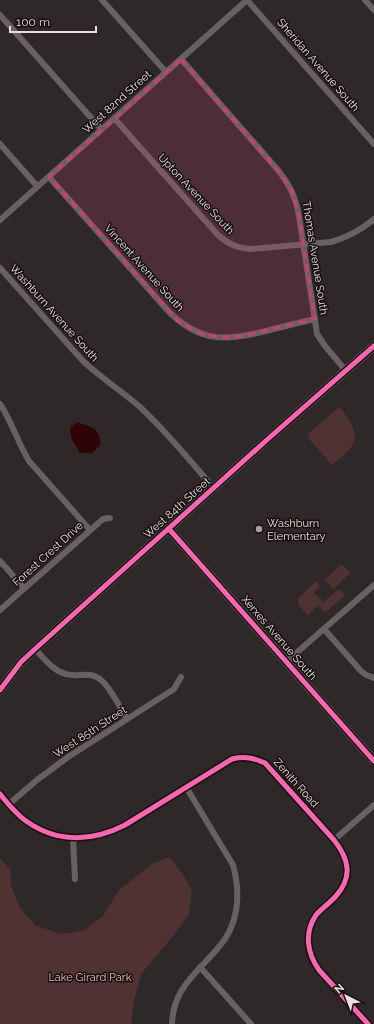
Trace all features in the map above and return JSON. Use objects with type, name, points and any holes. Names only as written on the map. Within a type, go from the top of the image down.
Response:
[{"type":"street","points":[[102,0],[166,72]]},
{"type":"street","name":"West 82nd Street","points":[[0,220],[247,0]]},
{"type":"street","name":"Sheridan Avenue South","points":[[247,0],[374,144]]},
{"type":"street","points":[[365,0],[374,10]]},
{"type":"street","points":[[0,15],[102,129]]},
{"type":"street","name":"Thomas Avenue South","points":[[181,59],[286,179],[297,203],[317,334],[320,341],[346,371]]},
{"type":"street","name":"Upton Avenue South","points":[[114,118],[224,241],[233,246],[246,249],[331,242],[356,232],[374,219]]},
{"type":"street","points":[[0,144],[37,186]]},
{"type":"street","name":"Vincent Avenue South","points":[[49,177],[169,312],[179,322],[191,329],[204,335],[218,338],[232,338],[314,319]]},
{"type":"street","name":"Washburn Avenue South","points":[[0,268],[83,361],[95,373],[150,417],[214,488]]},
{"type":"street","name":"West 84th Street","points":[[0,690],[21,662],[35,649],[374,346]]},
{"type":"street","points":[[0,404],[29,461],[90,530]]},
{"type":"street","name":"Forest Crest Drive","points":[[0,610],[103,519],[110,518]]},
{"type":"street","name":"Xerxes Avenue South","points":[[169,528],[374,762]]},
{"type":"street","points":[[0,561],[24,588]]},
{"type":"street","points":[[286,662],[374,585]]},
{"type":"street","points":[[324,629],[361,671],[374,678]]},
{"type":"street","points":[[35,649],[60,672],[66,674],[87,674],[101,680],[127,719]]},
{"type":"street","points":[[94,676],[97,669]]},
{"type":"street","name":"West 85th Street","points":[[9,804],[37,780],[68,757],[174,689],[181,677]]},
{"type":"street","name":"Zenith Road","points":[[0,794],[25,820],[38,828],[52,834],[72,838],[82,838],[111,832],[125,825],[232,759],[241,757],[258,760],[266,764],[334,840],[344,854],[347,862],[346,881],[335,897],[316,915],[311,924],[308,943],[313,962],[368,1024]]},
{"type":"street","points":[[172,1024],[176,1003],[182,990],[190,978],[219,947],[227,936],[237,909],[238,894],[237,879],[233,865],[186,787]]},
{"type":"street","points":[[334,840],[374,805]]},
{"type":"street","points":[[72,838],[75,879]]},
{"type":"street","points":[[200,967],[251,1024]]},
{"type":"highlighted area","points":[[181,59],[277,169],[292,191],[299,216],[315,319],[232,338],[204,335],[179,322],[49,177]]},
{"type":"green space","points":[[339,407],[351,424],[354,439],[349,450],[332,465],[308,438],[309,433]]},
{"type":"green space","points":[[342,564],[350,573],[334,589],[325,580]]},
{"type":"green space","points":[[316,581],[320,586],[314,593],[323,602],[338,590],[341,590],[344,596],[325,613],[318,605],[308,615],[299,606],[298,599]]},
{"type":"green space","name":"Lake Girard Park","points":[[169,857],[182,873],[192,891],[189,914],[169,941],[141,974],[134,1002],[131,1024],[0,1024],[0,858],[10,869],[11,886],[20,908],[35,925],[60,934],[83,931],[103,916],[119,890],[152,864]]},
{"type":"shaded area","points":[[77,422],[94,428],[100,438],[101,444],[92,453],[80,453],[72,440],[70,428]]},
{"type":"cycle path","points":[[0,690],[21,662],[35,649],[269,438],[374,346]]},
{"type":"cycle path","points":[[169,529],[374,761]]},
{"type":"cycle path","points":[[0,794],[19,815],[38,828],[62,836],[75,838],[87,837],[113,831],[125,825],[232,759],[249,758],[265,763],[334,840],[346,861],[347,875],[345,882],[336,896],[316,915],[312,922],[308,943],[312,957],[319,970],[368,1024]]},
{"type":"place","name":"Washburn Elementary","points":[[259,529]]}]
